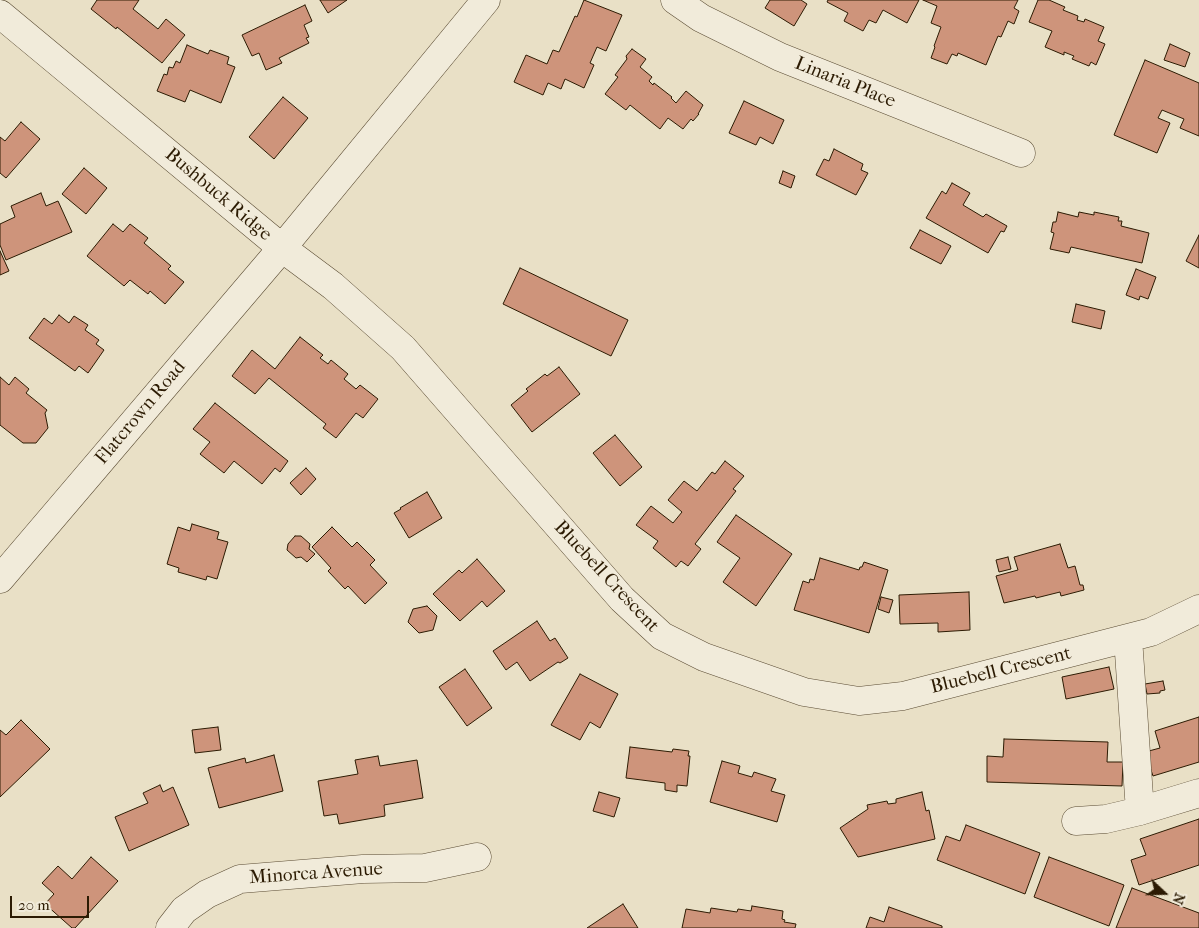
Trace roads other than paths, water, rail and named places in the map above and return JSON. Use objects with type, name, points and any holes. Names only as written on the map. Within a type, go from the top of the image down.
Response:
[{"type":"street","name":"Bushbuck Ridge","points":[[0,14],[282,248],[486,0]]},
{"type":"street","name":"Linaria Place","points":[[675,0],[701,18],[780,57],[1021,153]]},
{"type":"street","name":"Flatcrown Road","points":[[0,579],[282,248]]},
{"type":"street","name":"Bluebell Crescent","points":[[282,248],[333,286],[403,348],[622,599],[662,636],[704,657],[804,692],[859,701],[903,696],[1151,632],[1199,609]]},
{"type":"street","points":[[1128,638],[1140,811]]},
{"type":"street","points":[[1076,821],[1106,819],[1199,793]]},
{"type":"street","name":"Minorca Avenue","points":[[170,928],[184,910],[208,894],[240,879],[363,869],[425,868],[477,856]]}]
